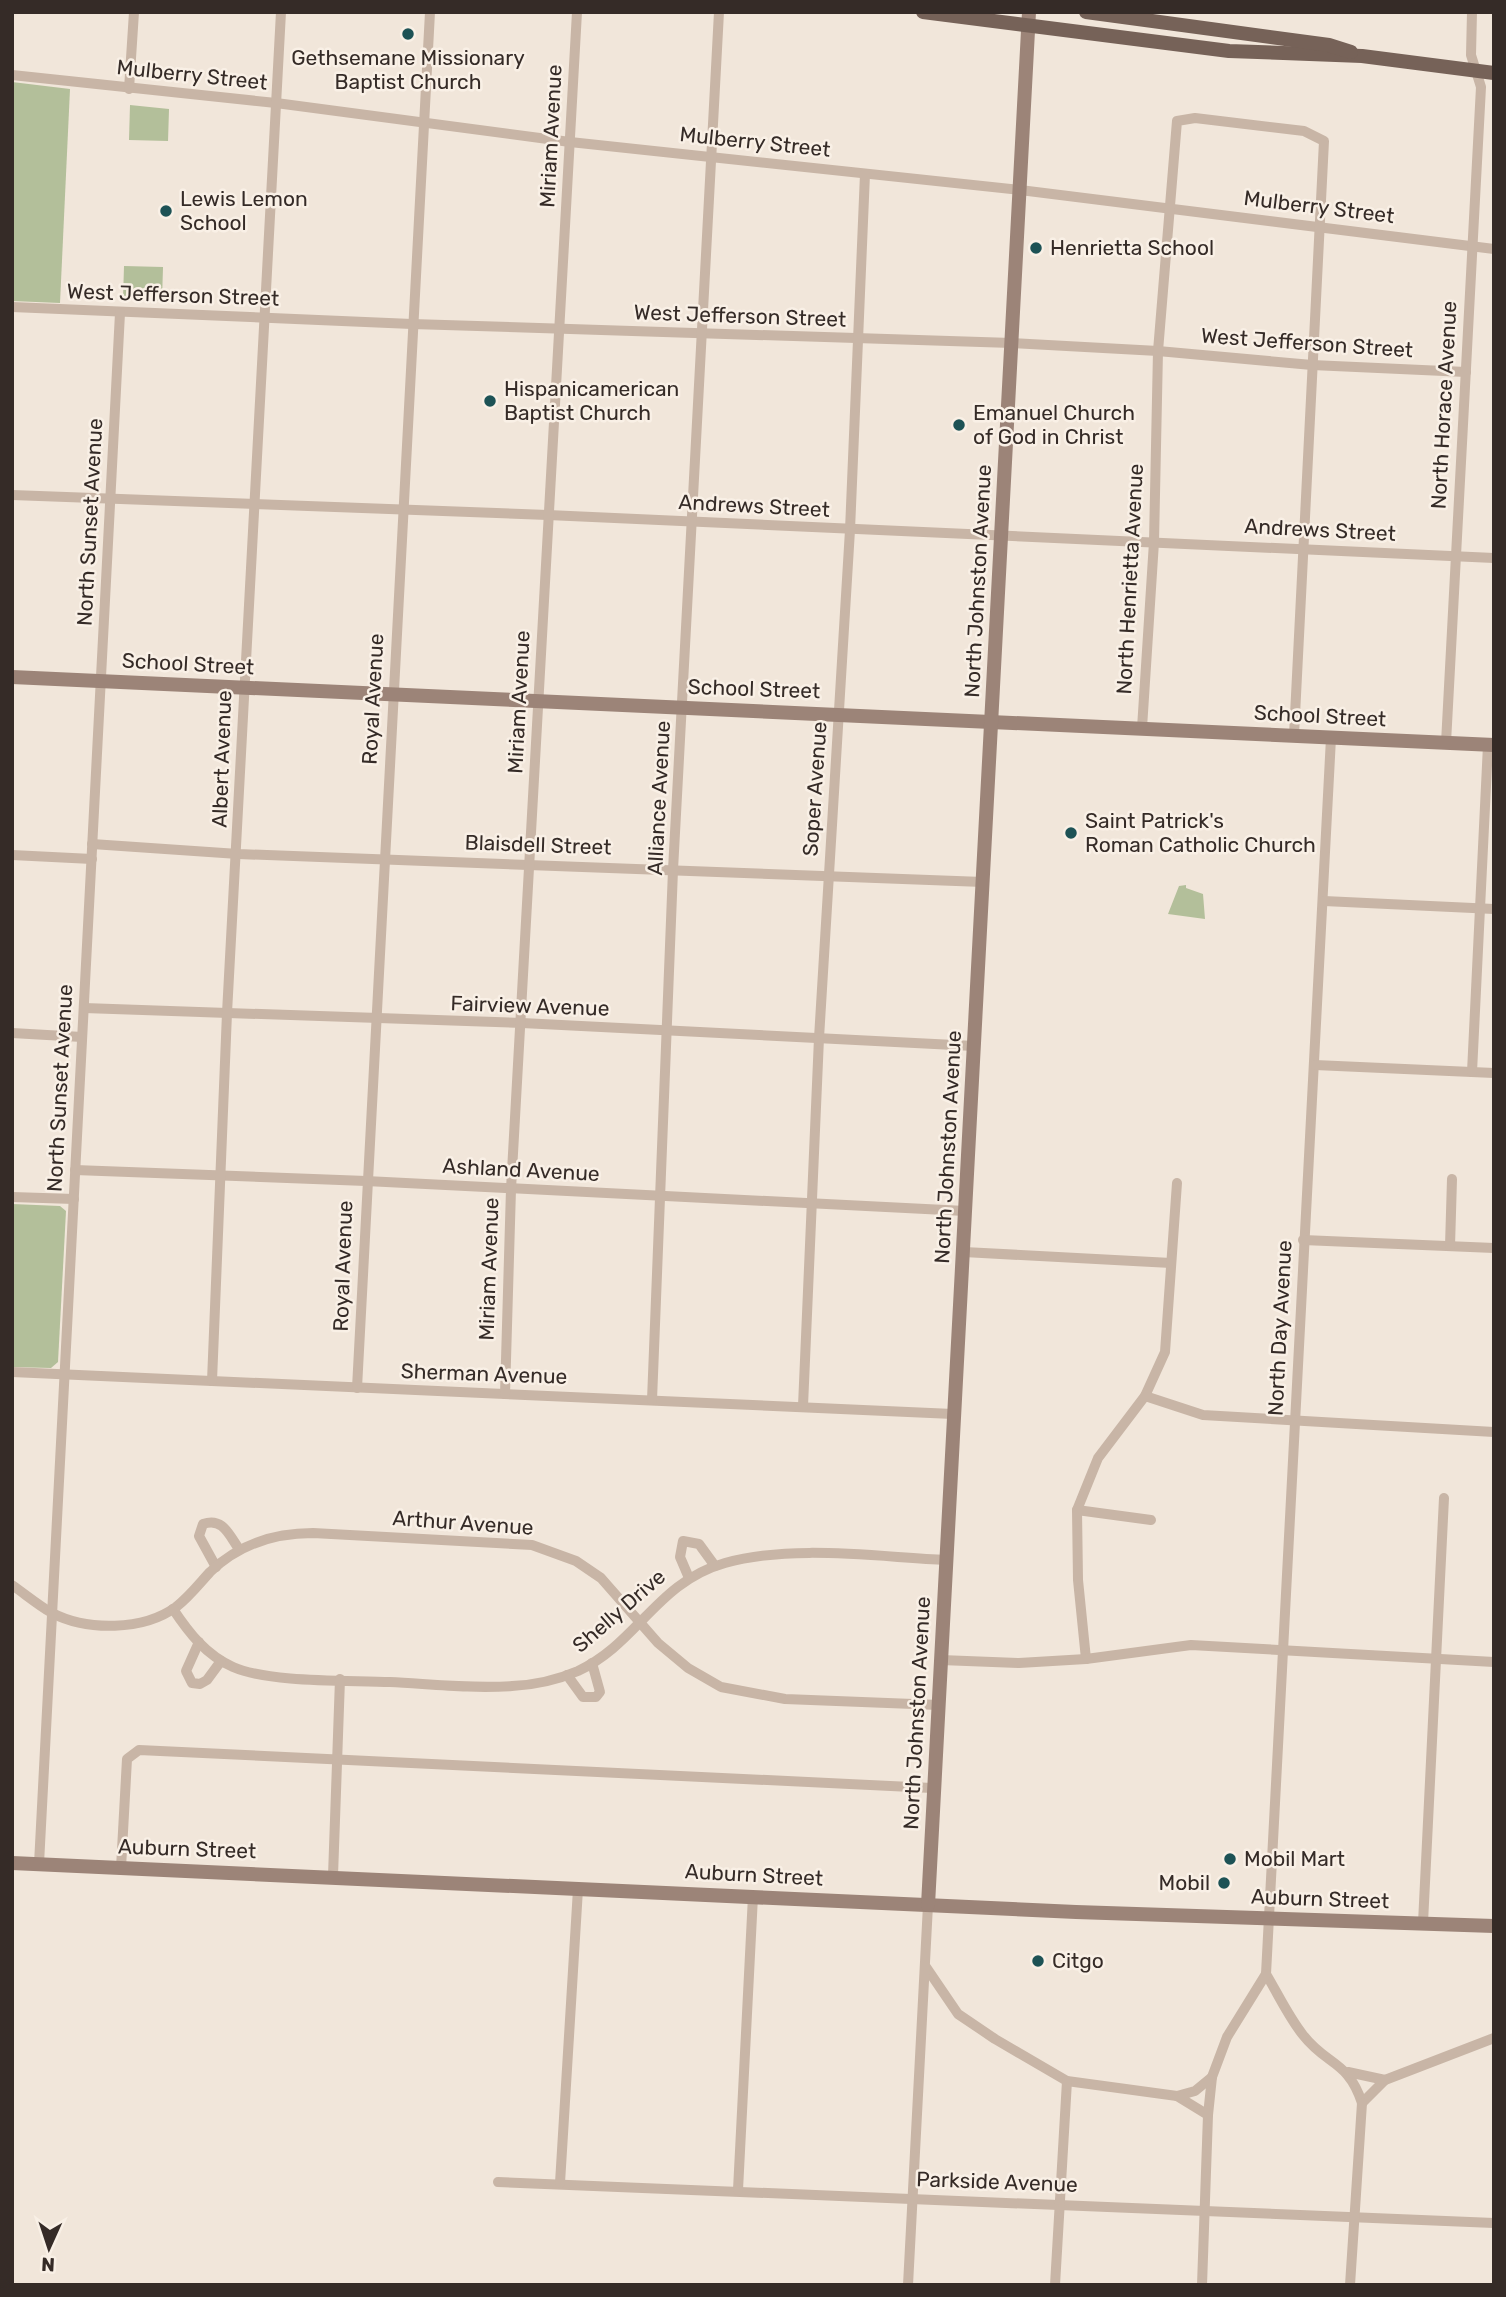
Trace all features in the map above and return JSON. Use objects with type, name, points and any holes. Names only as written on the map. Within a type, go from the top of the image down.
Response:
[{"type":"main road","points":[[923,12],[1028,18],[1230,51],[1362,56],[1494,72]]},
{"type":"main road","points":[[1086,12],[1329,45],[1362,56]]},
{"type":"main road","name":"North Johnston Avenue","points":[[928,1905],[932,1788],[939,1704],[1003,536],[1028,18]]},
{"type":"main road","name":"School Street","points":[[12,677],[1491,745]]},
{"type":"main road","name":"Auburn Street","points":[[12,1863],[928,1905],[1494,1926]]},
{"type":"street","points":[[129,89],[134,12]]},
{"type":"street","name":"Albert Avenue","points":[[212,1381],[227,1013],[238,853],[244,688],[281,12]]},
{"type":"street","name":"Royal Avenue","points":[[357,1388],[374,1020],[430,12]]},
{"type":"street","name":"Miriam Avenue","points":[[505,1394],[511,1189],[577,12]]},
{"type":"street","name":"Alliance Avenue","points":[[652,1400],[673,870],[694,523],[709,157],[719,12]]},
{"type":"street","name":"North Horace Avenue","points":[[1446,743],[1481,87],[1471,55],[1472,12]]},
{"type":"street","name":"Mulberry Street","points":[[12,75],[276,103],[570,142],[1020,190],[1494,249]]},
{"type":"street","name":"North Henrietta Avenue","points":[[1142,728],[1154,542],[1158,351],[1177,121],[1195,118],[1277,127],[1304,131],[1324,141],[1318,225]]},
{"type":"street","name":"Soper Avenue","points":[[803,1406],[819,1038],[850,530],[864,174]]},
{"type":"street","points":[[1294,735],[1318,225]]},
{"type":"street","name":"West Jefferson Street","points":[[12,307],[856,340],[1012,343],[1158,351],[1312,365],[1466,372]]},
{"type":"street","name":"North Sunset Avenue","points":[[39,1864],[120,313]]},
{"type":"street","name":"Andrews Street","points":[[12,495],[548,515],[1494,558]]},
{"type":"street","name":"North Day Avenue","points":[[1266,1973],[1331,738]]},
{"type":"street","points":[[1472,1072],[1491,745]]},
{"type":"street","name":"Blaisdell Street","points":[[92,844],[238,853],[983,882]]},
{"type":"street","points":[[12,855],[92,859]]},
{"type":"street","points":[[1324,901],[1494,909]]},
{"type":"street","name":"Fairview Avenue","points":[[84,1008],[522,1024],[974,1046]]},
{"type":"street","points":[[12,1032],[82,1037]]},
{"type":"street","points":[[1315,1065],[1494,1073]]},
{"type":"street","name":"Ashland Avenue","points":[[75,1170],[366,1181],[965,1211]]},
{"type":"street","points":[[1450,1246],[1452,1179]]},
{"type":"street","points":[[1086,1659],[1078,1580],[1077,1510],[1098,1458],[1145,1396],[1165,1352],[1177,1183]]},
{"type":"street","points":[[12,1197],[74,1199]]},
{"type":"street","points":[[1303,1240],[1494,1248]]},
{"type":"street","points":[[964,1252],[1171,1263]]},
{"type":"street","name":"Sherman Avenue","points":[[12,1372],[953,1414]]},
{"type":"street","points":[[1145,1396],[1203,1415],[1294,1423],[1494,1432]]},
{"type":"street","points":[[1423,1923],[1444,1498]]},
{"type":"street","points":[[1077,1510],[1151,1520]]},
{"type":"street","points":[[216,1567],[198,1536],[202,1524],[213,1521],[223,1525],[239,1549]]},
{"type":"street","name":"Arthur Avenue","points":[[12,1585],[52,1613],[80,1622],[111,1625],[139,1622],[173,1609],[216,1567],[253,1542],[305,1533],[532,1545],[576,1561],[601,1578],[639,1623],[688,1668],[713,1683],[738,1692],[785,1699],[939,1704]]},
{"type":"street","points":[[689,1578],[680,1557],[683,1541],[699,1544],[715,1566]]},
{"type":"street","name":"Shelly Drive","points":[[173,1609],[199,1642],[221,1661],[256,1673],[509,1687],[567,1675],[592,1663],[639,1623],[667,1592],[715,1566],[755,1555],[778,1553],[946,1560]]},
{"type":"street","points":[[199,1642],[186,1671],[191,1683],[200,1684],[207,1679],[221,1661]]},
{"type":"street","points":[[941,1660],[1019,1663],[1086,1659],[1191,1645],[1494,1662]]},
{"type":"street","points":[[567,1675],[583,1697],[596,1697],[600,1692],[600,1683],[592,1663]]},
{"type":"street","points":[[333,1876],[335,1760],[340,1679]]},
{"type":"street","points":[[121,1868],[127,1759],[139,1749],[932,1788]]},
{"type":"street","points":[[561,2183],[578,1889]]},
{"type":"street","points":[[738,2190],[753,1896]]},
{"type":"street","name":"North Johnston Avenue","points":[[908,2285],[928,1905]]},
{"type":"street","points":[[926,1967],[958,2014],[1067,2081],[1177,2096],[1195,2091],[1212,2077]]},
{"type":"street","points":[[1202,2285],[1208,2115],[1212,2077],[1227,2037],[1266,1973],[1304,2036],[1320,2053],[1348,2072],[1385,2080]]},
{"type":"street","points":[[1362,2103],[1385,2080],[1494,2038]]},
{"type":"street","points":[[1348,2072],[1362,2103],[1350,2285]]},
{"type":"street","points":[[1055,2285],[1067,2081]]},
{"type":"street","points":[[1177,2096],[1208,2115]]},
{"type":"street","name":"Parkside Avenue","points":[[498,2182],[1206,2209],[1494,2223]]},
{"type":"green space","points":[[12,82],[70,89],[60,303],[12,301]]},
{"type":"green space","points":[[130,105],[169,109],[168,141],[129,140]]},
{"type":"green space","points":[[124,266],[163,267],[162,301],[123,299]]},
{"type":"green space","points":[[1186,885],[1186,888],[1203,894],[1205,919],[1168,914],[1179,886]]},
{"type":"green space","points":[[12,1204],[60,1206],[66,1211],[58,1362],[51,1368],[12,1367]]},
{"type":"place","name":"Gethsemane Missionary Baptist Church","points":[[408,34]]},
{"type":"place","name":"Lewis Lemon School","points":[[166,211]]},
{"type":"place","name":"Henrietta School","points":[[1036,248]]},
{"type":"place","name":"Hispanicamerican Baptist Church","points":[[490,401]]},
{"type":"place","name":"Emanuel Church of God in Christ","points":[[959,425]]},
{"type":"place","name":"Saint Patrick's Roman Catholic Church","points":[[1071,833]]},
{"type":"place","name":"Mobil Mart","points":[[1230,1859]]},
{"type":"place","name":"Mobil","points":[[1224,1883]]},
{"type":"place","name":"Citgo","points":[[1038,1961]]}]
